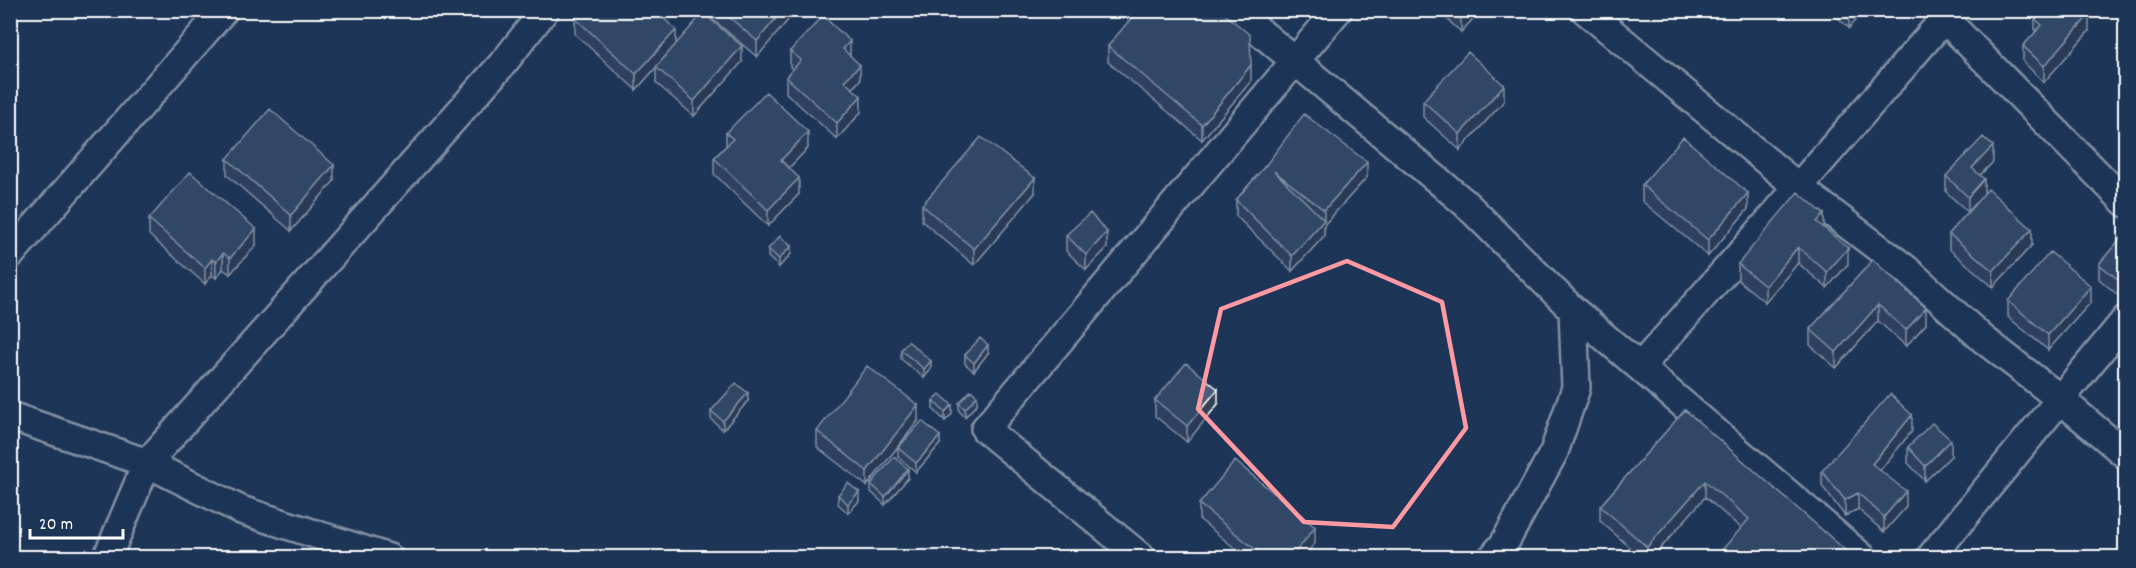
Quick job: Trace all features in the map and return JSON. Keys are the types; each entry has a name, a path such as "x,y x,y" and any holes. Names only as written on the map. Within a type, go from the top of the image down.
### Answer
{"street":[{"path":"10,255 224,10"},
{"path":"107,558 147,464 506,61 545,10"},
{"path":"1234,10 1465,203 1574,310 1863,558"},
{"path":"1142,558 985,429 1338,10"},
{"path":"1585,10 1798,187 1906,269 1983,339 2059,398 2126,455"},
{"path":"1640,367 1798,187 1941,14 2126,203"},
{"path":"1492,558 1504,544 1554,452 1576,388 1574,310"},
{"path":"1930,558 2126,319"},
{"path":"10,416 147,464 241,510 389,558"}],"highlighted area":[{"path":"1347,261 1442,302 1466,428 1393,527 1304,522 1198,409 1221,309"}],"building":[{"path":"582,10 655,10 676,30 636,74 575,18"},
{"path":"721,10 783,10 757,41"},
{"path":"1138,10 1220,10 1250,35 1251,65 1202,125 1108,46"},
{"path":"1455,10 1467,10 1461,16"},
{"path":"2043,10 2084,10 2089,15 2044,66 2023,46 2042,25 2035,19"},
{"path":"703,13 742,46 694,101 656,67"},
{"path":"823,16 850,41 843,49 860,65 844,81 861,96 837,123 786,77 801,60 790,51"},
{"path":"1468,52 1504,85 1460,134 1423,101"},
{"path":"766,92 808,132 781,160 799,178 768,210 714,158 733,139 726,133"},
{"path":"270,109 334,165 291,215 227,159"},
{"path":"1304,114 1367,162 1324,210 1274,171 1324,220 1292,256 1236,200 1266,165"},
{"path":"981,137 1035,178 974,249 922,205"},
{"path":"1683,137 1748,193 1708,240 1642,185"},
{"path":"1983,137 1993,146 1972,168 1984,179 1968,197 1946,176"},
{"path":"190,172 256,229 230,258 223,253 216,262 212,259 205,268 149,219"},
{"path":"1988,189 2032,229 1993,271 1949,234"},
{"path":"1798,192 1824,214 1817,222 1848,248 1827,272 1798,247 1765,286 1738,264"},
{"path":"1090,213 1107,232 1086,255 1066,235"},
{"path":"2126,232 2126,286 2099,264"},
{"path":"780,236 791,246 779,259 768,249"},
{"path":"2050,252 2091,286 2048,335 2008,301"},
{"path":"1873,260 1926,308 1906,330 1878,305 1836,352 1810,329"},
{"path":"980,338 988,345 974,363 965,355"},
{"path":"908,341 931,361 924,369 901,350"},
{"path":"1186,363 1218,389 1187,426 1155,400"},
{"path":"867,366 918,405 867,471 817,431"},
{"path":"736,383 748,393 723,421 711,411"},
{"path":"971,390 977,396 965,409 959,403"},
{"path":"940,394 952,405 945,412 933,401"},
{"path":"1890,394 1912,415 1872,464 1906,491 1884,517 1858,493 1845,500 1822,471"},
{"path":"1685,410 1852,556 1851,558 1715,558 1749,519 1705,481 1647,547 1600,506"},
{"path":"922,421 940,436 916,463 898,448"},
{"path":"1932,423 1951,440 1925,466 1908,447"},
{"path":"894,457 908,469 885,497 871,484"},
{"path":"1235,461 1315,527 1291,558 1266,558 1199,504"},
{"path":"848,483 859,492 848,504 838,495"}]}
